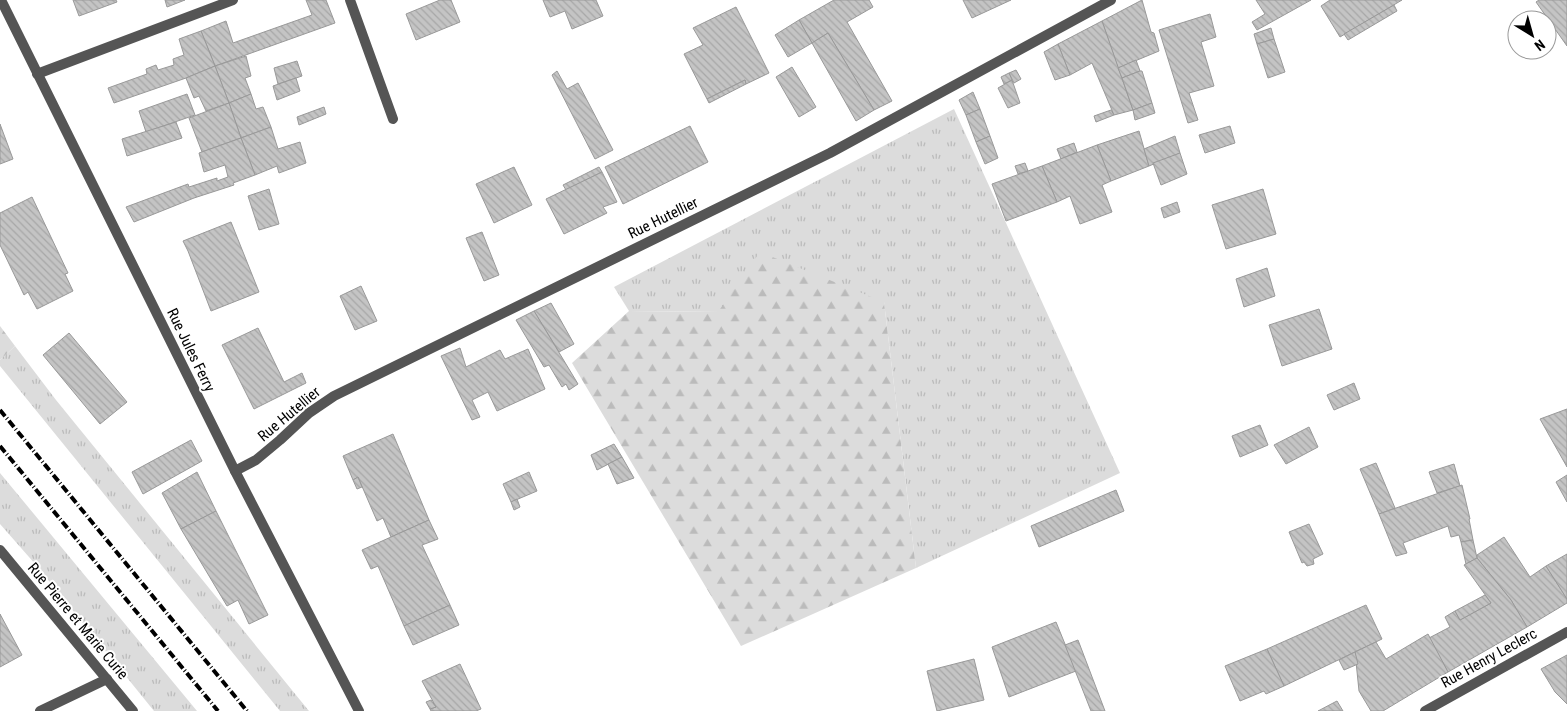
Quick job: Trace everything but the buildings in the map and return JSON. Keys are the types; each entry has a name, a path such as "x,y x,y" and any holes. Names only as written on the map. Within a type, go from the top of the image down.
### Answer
{"street":[{"name":"Rue Jules Ferry","path":"2,0 235,471 359,711"},
{"path":"37,74 233,0"},
{"path":"350,0 394,119"},
{"name":"Rue Hutellier","path":"235,471 261,456 308,413 334,396 830,153 1111,0"},
{"name":"Rue Pierre et Marie Curie","path":"0,550 133,711"},
{"name":"Rue Henry Leclerc","path":"1425,711 1567,632"},
{"path":"40,711 107,679"}],"green space":[{"path":"954,109 1120,473 916,568 884,302 718,312 629,311 614,287"},
{"path":"760,252 884,302 916,568 741,646 572,363 629,311 718,312"},
{"path":"0,326 15,346 0,360"},
{"path":"15,346 56,400 309,711 280,711 0,366 0,360"},
{"path":"0,473 197,711 154,711 36,565 0,524"}],"railway":[{"path":"0,410 247,711"},
{"path":"0,446 218,711"}]}
